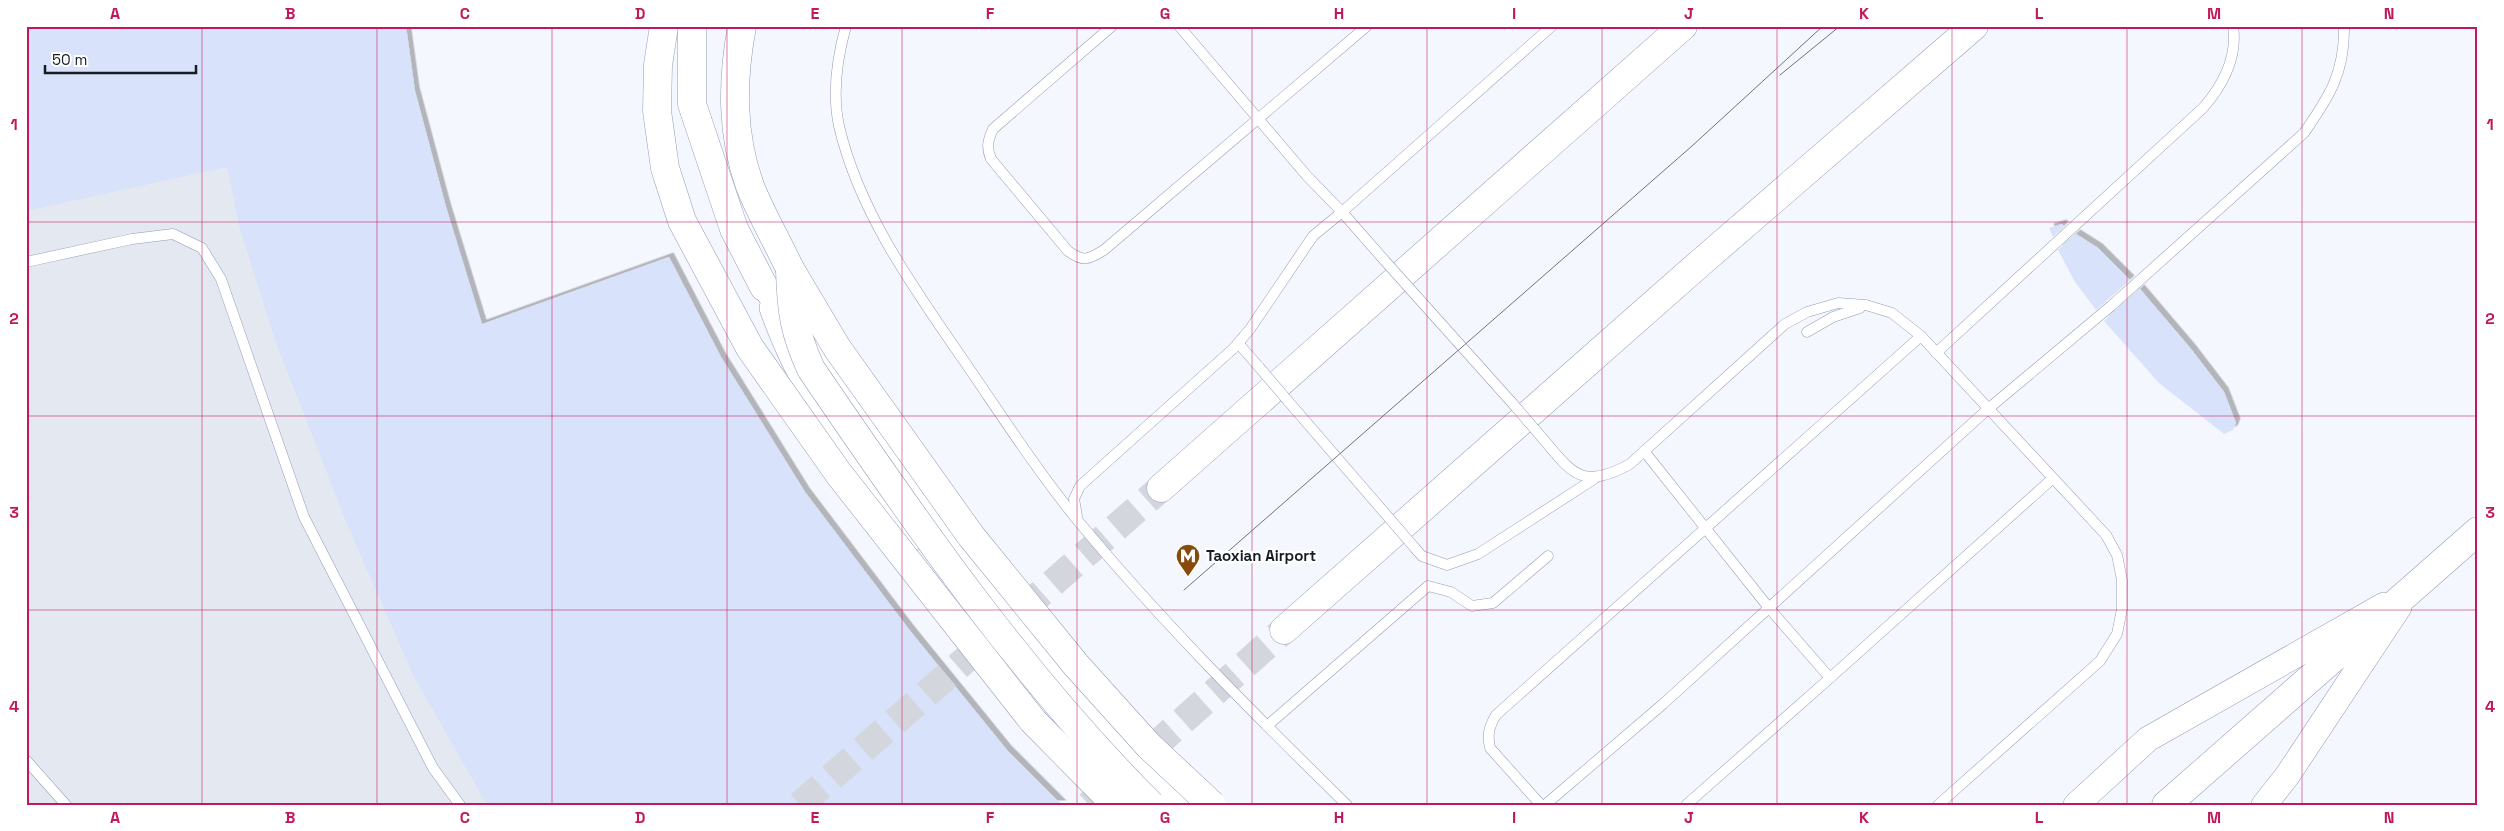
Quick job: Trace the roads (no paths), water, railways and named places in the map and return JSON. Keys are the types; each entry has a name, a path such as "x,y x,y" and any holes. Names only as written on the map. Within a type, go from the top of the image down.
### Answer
{"highway":[{"path":"664,26 658,65 657,111 665,168 682,222 750,348 839,474 1033,721 1116,805"},
{"path":"692,26 692,104 704,134 712,167 732,222 764,287"},
{"path":"704,134 702,68 706,26"},
{"path":"742,26 734,85 739,151 750,187 790,269 837,348 971,536 1083,673 1150,746 1212,805"},
{"path":"1160,488 1683,26"},
{"path":"1284,630 1698,264 1974,26"},
{"path":"790,269 791,310 801,347 812,369 955,575 1011,648 1072,722 1151,805"},
{"path":"2166,805 2478,531"}],"street":[{"path":"764,287 786,347 820,411 927,573 1067,764 1108,805"},
{"path":"764,287 1095,718 1184,805"},
{"path":"2076,805 2148,739 2410,590"},
{"path":"2264,805 2287,776 2410,590"}],"lane":[{"path":"846,26 838,65 836,108 839,125 860,190 894,254 920,296 1036,464 1079,521 1185,640 1346,805"},
{"path":"1112,26 993,129 988,140 987,149 990,159 1068,251 1078,258 1092,258 1104,250 1367,26"},
{"path":"1179,26 1258,119 1538,433 1575,473 1594,479"},
{"path":"1079,521 1074,499 1080,486 1238,343 1313,236 1552,26"},
{"path":"1936,353 2203,108 2224,81 2234,43 2233,26"},
{"path":"1545,805 1663,704 1988,409 2111,306 2304,133 2326,102 2340,69 2344,26"},
{"path":"26,262 132,239 172,234 202,248 221,279 304,517 433,768 456,802"},
{"path":"1238,343 1422,556 1447,565 1478,554 1594,479 1612,474 1630,464 1785,324 1807,312 1838,304 1866,306 1892,313 1920,336 2106,535 2117,555 2122,580 2122,609 2117,634 2100,661 1938,805"},
{"path":"1807,332 1833,316 1866,306"},
{"path":"1541,805 1490,748 1489,727 1496,715 1706,530 1920,336"},
{"path":"1644,451 1706,530 1737,565 1769,608 1830,678"},
{"path":"1686,805 2052,479"},
{"path":"1267,726 1428,586 1451,592 1472,606 1493,603 1548,556"},
{"path":"26,760 66,805"}],"tunnel":[{"path":"800,805 1161,488"},
{"path":"1089,805 1284,630"}],"tram line":[{"path":"1184,590 1692,146 1823,26"},
{"path":"1780,75 1840,26"}],"place":[{"name":"Taoxian Airport","path":"1188,577"}]}
